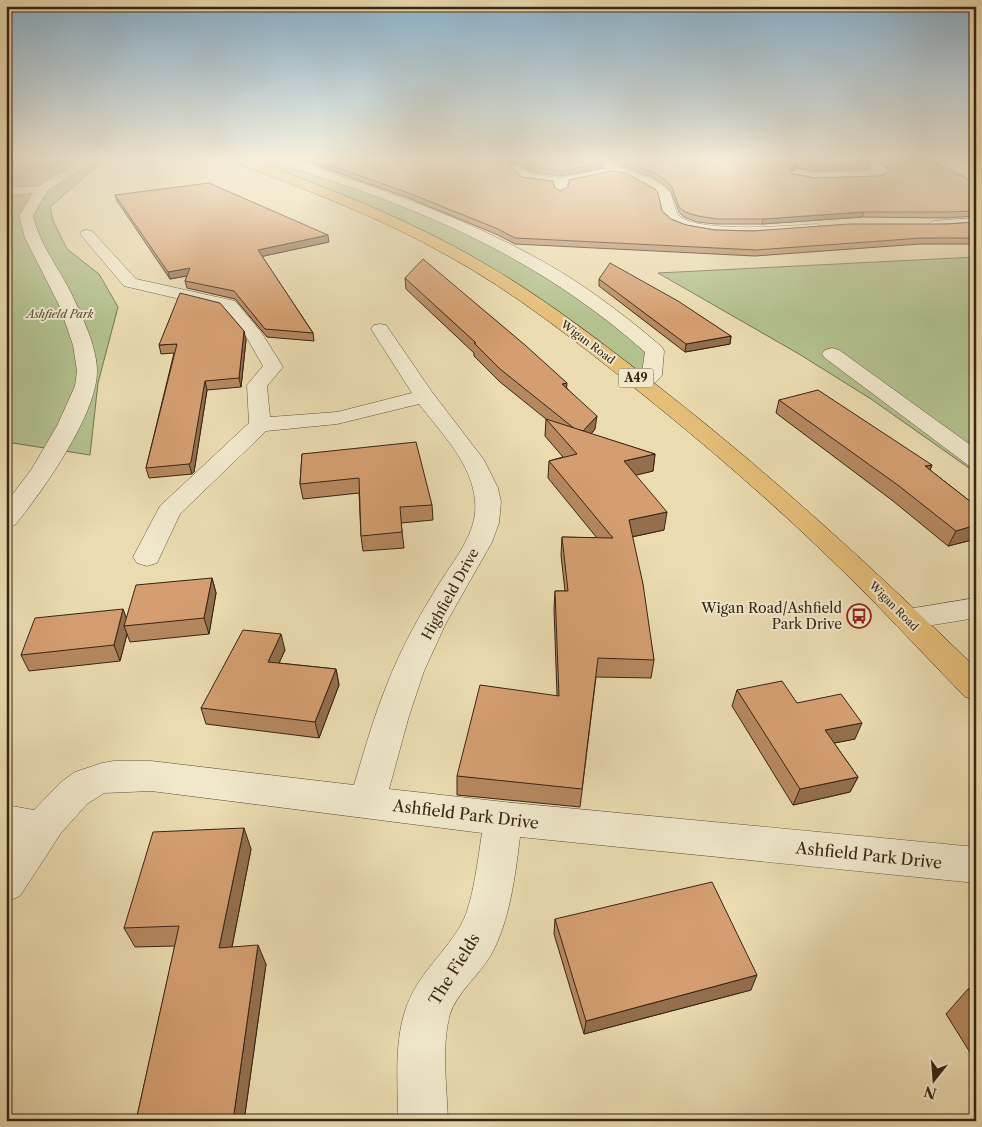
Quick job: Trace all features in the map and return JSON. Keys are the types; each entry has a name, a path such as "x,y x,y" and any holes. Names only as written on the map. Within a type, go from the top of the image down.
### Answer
{"highway":[{"name":"Wigan Road","path":"372,212 407,227 511,286 641,382 771,490 838,551 976,688"}],"street":[{"path":"6,520 16,509 62,438 85,388 88,370 76,326 65,296 36,247 28,227 26,216 29,212"},
{"path":"425,212 500,244 554,275 635,332 655,351 652,375 641,382"},
{"path":"669,212 678,222 722,231 830,226"},
{"path":"922,226 974,217"},
{"path":"87,234 130,283 229,305 255,336 274,368 257,385 260,424"},
{"name":"Highfield Drive","path":"367,802 396,703 430,627 480,539 487,512 486,492 482,477 424,396 380,329"},
{"path":"868,361 838,358 976,460"},
{"path":"147,557 169,512 260,424 337,418 424,396"},
{"path":"908,619 976,608"},
{"name":"Ashfield Park Drive","path":"6,883 43,829 70,796 84,785 101,778 123,776 152,776 504,819 976,865"},
{"name":"The Fields","path":"423,1121 425,1035 428,1011 434,996 477,937 487,907 504,819"},
{"path":"6,822 43,829"}],"green space":[{"name":"Ashfield Park","path":"6,212 51,212 53,221 67,249 99,274 118,307 98,383 90,455 6,442"},
{"path":"363,212 418,212 500,244 655,351 641,382 457,254"},
{"path":"976,257 976,473 871,399 799,354 658,273"}],"building":[{"path":"126,212 274,212 328,235 258,250 313,333 265,329 234,291 185,281 190,268 168,272"},
{"path":"455,212 663,212 671,219 686,225 715,230 753,231 849,224 946,224 976,222 976,238 922,238 756,250 515,238"},
{"path":"685,212 958,212 864,212 763,219 717,219"},
{"path":"423,259 567,383 562,384 597,416 583,431 575,429 500,369 474,343 476,343 405,278"},
{"path":"610,263 678,301 731,336 686,344 599,279"},
{"path":"180,293 220,303 244,331 239,378 205,381 191,462 189,464 146,468 177,344 159,345"},
{"path":"818,390 932,465 925,466 976,506 976,525 956,531 899,486 779,400"},
{"path":"546,419 655,454 624,461 667,512 629,520 643,584 654,660 598,658 582,789 457,776 480,685 559,696 555,591 568,591 562,537 613,538 549,461 577,454"},
{"path":"416,442 432,505 400,507 402,532 361,536 359,478 300,484 302,454"},
{"path":"212,578 204,618 124,626 136,585"},
{"path":"123,609 114,645 21,655 35,618"},
{"path":"243,630 281,634 268,662 336,669 315,722 201,708"},
{"path":"782,681 797,703 841,694 862,723 825,730 858,777 800,789 737,690"},
{"path":"244,828 219,948 258,945 233,1121 136,1121 179,926 124,928 153,832"},
{"path":"712,882 757,975 586,1021 555,919"},
{"path":"976,987 976,1001 968,989"}],"place":[{"name":"Wigan Road/Ashfield Park Drive","path":"859,616"}]}
